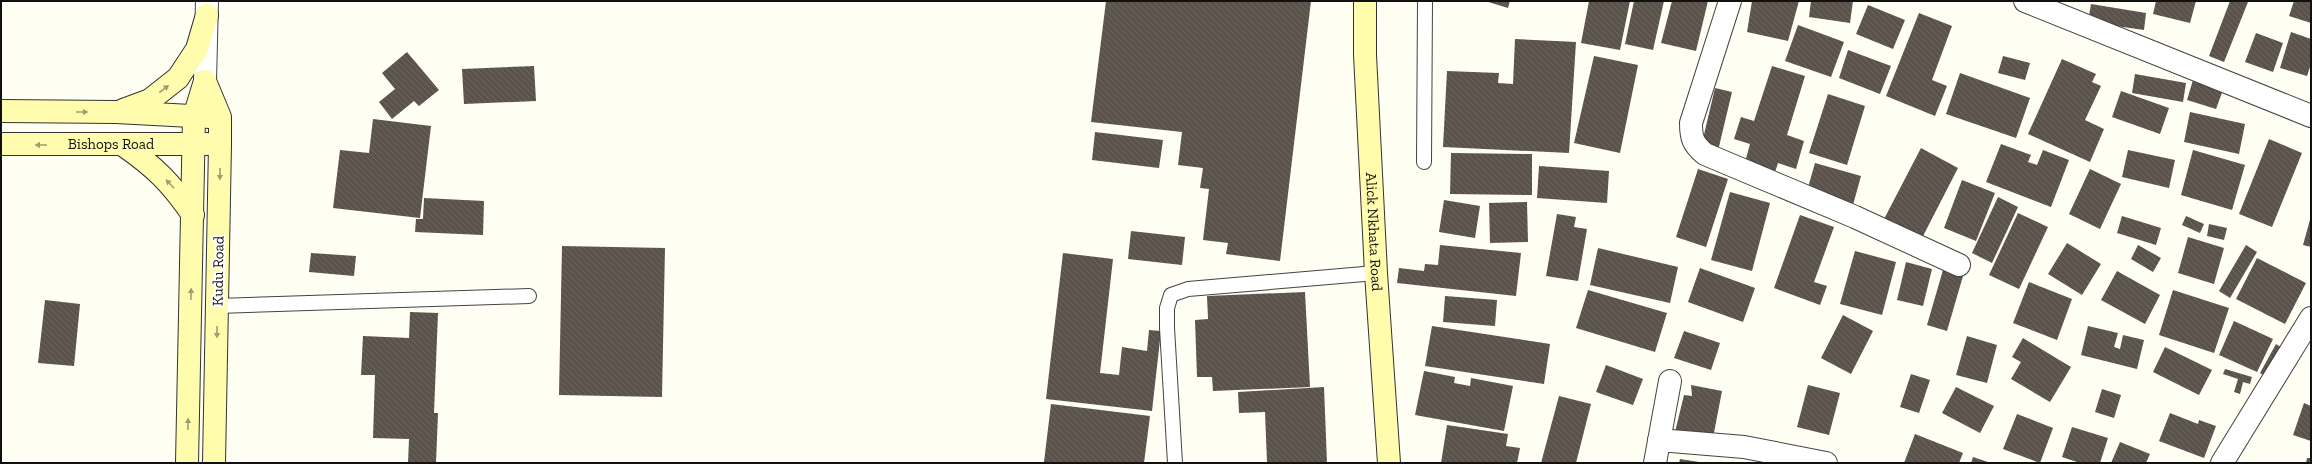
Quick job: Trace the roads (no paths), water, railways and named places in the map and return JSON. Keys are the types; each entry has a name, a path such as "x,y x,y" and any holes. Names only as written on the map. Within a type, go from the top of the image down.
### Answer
{"main road":[{"name":"Alick Nkhata Road","path":"1365,1 1365,55 1376,273 1389,463"},
{"path":"116,112 150,100 178,78 197,49 207,8"},
{"name":"Kudu Road","path":"206,81 220,117 214,463"},
{"name":"Kudu Road","path":"187,463 194,117 206,81"},
{"name":"Bishops Road","path":"1,112 116,112 194,117 220,117"},
{"name":"Bishops Road","path":"1,144 220,144"},
{"path":"123,145 151,164 175,188 192,216"}],"street":[{"path":"1730,1 1692,123 1691,136 1695,146 1705,154 1855,217 1959,265"},
{"path":"2025,1 2311,116"},
{"name":"Kudu Road","path":"206,81 207,8"},
{"path":"2222,463 2311,318"},
{"path":"1655,463 1670,381"},
{"path":"1659,440 1744,448 1826,463"}],"lane":[{"path":"1424,162 1425,1"},
{"path":"1176,463 1167,328 1167,308 1171,295 1188,289 1376,273"},
{"path":"217,306 529,296"}]}
